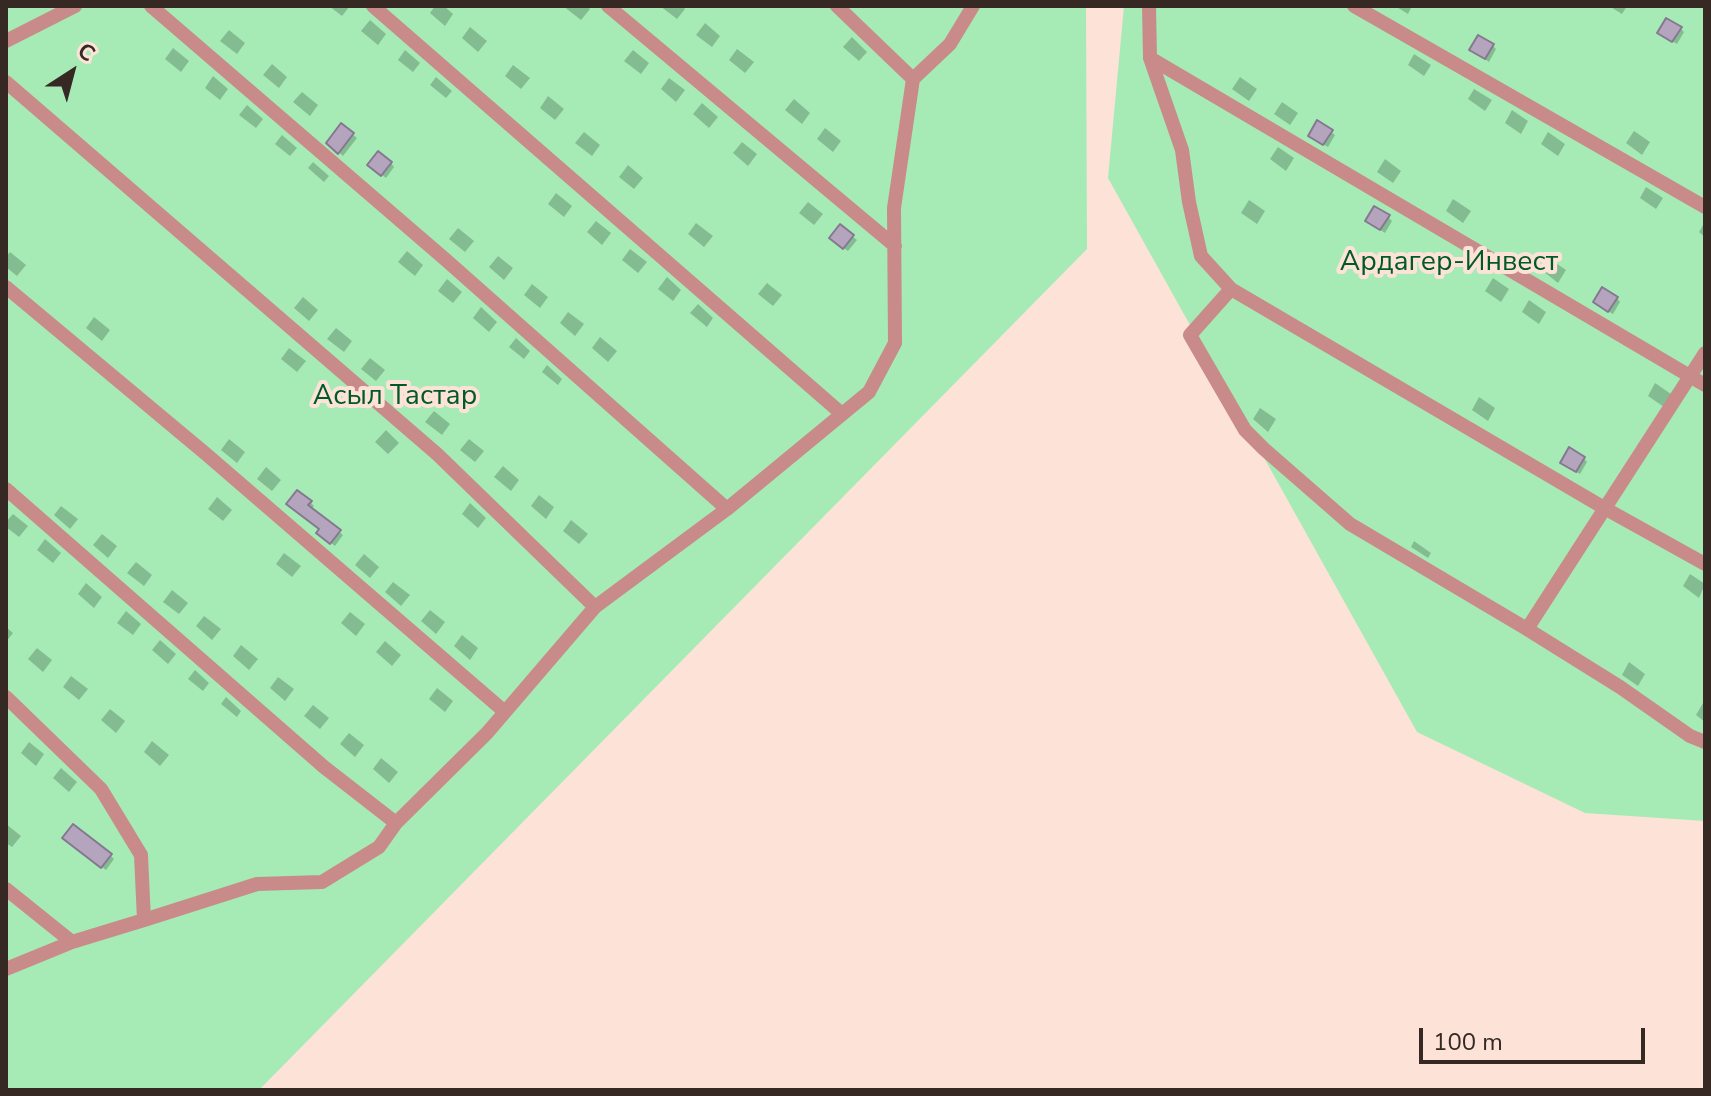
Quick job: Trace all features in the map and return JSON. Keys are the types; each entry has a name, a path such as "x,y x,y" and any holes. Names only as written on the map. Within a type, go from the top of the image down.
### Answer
{"street":[{"path":"6,41 75,6"},
{"path":"151,6 446,260 727,509"},
{"path":"373,6 842,414"},
{"path":"608,6 895,246"},
{"path":"837,6 913,79"},
{"path":"6,969 72,942 257,884 322,882 379,847 396,823 487,733 595,607 727,509 869,392 895,343 894,208 913,79 950,44 973,6"},
{"path":"1149,6 1150,58 1182,150 1201,256 1231,289 1705,564"},
{"path":"1354,6 1705,207"},
{"path":"1150,58 1705,385"},
{"path":"6,82 437,454 595,607"},
{"path":"6,287 206,454 505,712"},
{"path":"1231,289 1190,335 1245,430 1264,449 1350,524 1527,629 1620,687 1690,736 1705,742"},
{"path":"1527,629 1705,353"},
{"path":"6,489 324,767 396,823"},
{"path":"6,697 101,789 141,855 144,920"},
{"path":"6,889 72,942"}],"green space":[{"name":"Асыл Тастар","path":"6,6 1086,6 1087,249 259,1090 6,1090"},
{"name":"Ардагер-Инвест","path":"1124,6 1705,6 1705,821 1585,813 1417,732 1108,178"}],"building":[{"path":"1666,18 1682,27 1672,42 1657,33"},
{"path":"1478,35 1494,44 1485,59 1469,50"},
{"path":"1317,120 1333,130 1323,145 1308,136"},
{"path":"341,123 354,133 338,154 326,143"},
{"path":"378,151 392,162 381,176 367,165"},
{"path":"1374,206 1390,215 1380,230 1365,221"},
{"path":"840,224 854,235 843,249 829,238"},
{"path":"1602,287 1618,297 1608,312 1593,302"},
{"path":"1569,447 1585,457 1576,472 1560,463"},
{"path":"297,490 312,501 308,505 341,530 330,544 316,533 319,529 286,504"},
{"path":"73,824 112,854 101,868 62,838"}]}
